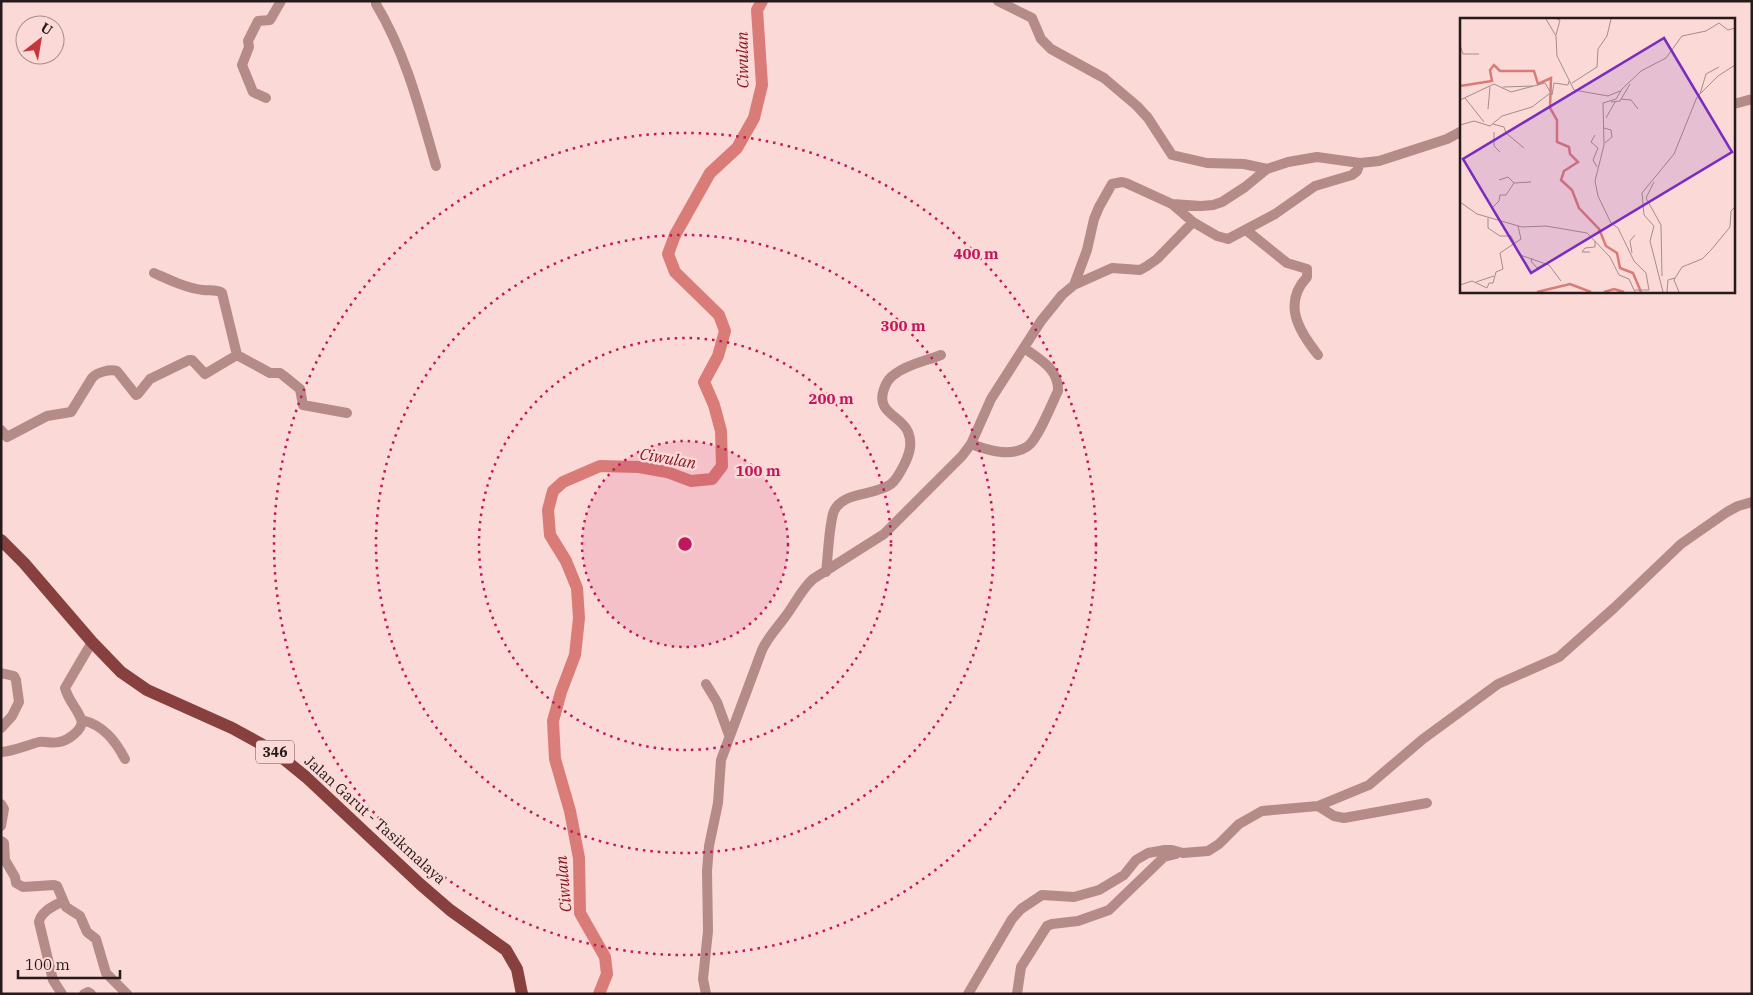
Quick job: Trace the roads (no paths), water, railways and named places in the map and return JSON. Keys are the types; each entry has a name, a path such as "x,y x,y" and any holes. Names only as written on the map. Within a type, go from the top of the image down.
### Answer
{"main road":[{"name":"Jalan Garut - Tasikmalaya","path":"1,540 24,563 114,665 138,684 242,733 288,762 420,884 466,923 506,950 517,969 522,994"}],"street":[{"path":"266,98 253,92 242,65 249,46 248,41 258,21 270,21 281,1"},
{"path":"376,1 404,60 436,166"},
{"path":"998,1 1032,18 1041,38 1051,49 1104,78 1125,96 1148,118 1170,153 1175,157 1207,163 1244,164 1267,169"},
{"path":"1736,103 1752,99"},
{"path":"1172,204 1201,206 1222,202 1245,187 1267,169 1288,162 1310,157 1360,163 1389,159 1447,139 1460,132"},
{"path":"1074,285 1088,250 1096,213 1112,184 1126,183 1172,204 1193,222 1223,238 1232,238 1275,214 1315,186 1352,175 1357,171 1360,163"},
{"path":"706,994 703,979 708,931 708,855 718,803 721,760 729,735 768,638 786,616 806,585 884,534 962,456 971,444 991,399 1056,301 1074,285 1112,268 1140,270 1147,266 1157,259 1193,222"},
{"path":"1246,230 1287,262 1307,269 1307,277 1298,287 1296,293 1297,323 1301,332 1318,355"},
{"path":"154,273 203,290 219,290 222,293 237,355"},
{"path":"971,444 999,451 1013,452 1027,447 1038,433 1058,391 1058,384 1053,371 1024,348"},
{"path":"826,572 831,524 835,508 846,500 880,490 892,484 910,452 908,432 887,411 884,405 882,398 885,387 896,373 941,354"},
{"path":"237,355 270,373 280,373 284,376 300,389 303,405 347,413"},
{"path":"1,430 7,437 47,416 71,412 96,374 112,370 117,371 136,395 150,379 189,360 192,360 205,374 237,355"},
{"path":"1017,994 1022,967 1047,926 1087,918 1109,910 1164,857 1208,851 1219,844 1239,824 1262,811 1318,806 1373,782 1423,738 1498,684 1559,657 1681,544 1727,512 1752,502"},
{"path":"1,752 42,742 59,742 65,740 78,730 82,720 65,688 92,642"},
{"path":"1,673 14,676 19,702 12,716 1,728"},
{"path":"706,684 717,702 729,735"},
{"path":"82,720 92,722 106,732 113,739 125,759"},
{"path":"1318,806 1334,816 1344,818 1427,803"},
{"path":"1,804 4,809 1,826"},
{"path":"1,841 4,843 5,860 15,877 16,883 23,887 56,886 67,908 80,916 87,932 96,938 106,973 125,993"},
{"path":"968,994 1012,919 1021,909 1045,895 1074,896 1093,893 1124,875 1136,860 1148,853 1172,850 1183,853"},
{"path":"62,901 39,918 41,934 46,944 54,980 62,994"},
{"path":"84,994 88,992 91,994"}],"waterway":[{"name":"Ciwulan","path":"599,994 607,974 605,957 580,913 579,858 570,811 555,759 553,721 561,692 575,655 579,618 577,588 566,561 550,535 548,510 553,491 563,482 600,466 639,467 667,472 691,481 712,479 722,466 721,431 714,405 704,382 718,356 725,331 719,315 675,272 668,254 675,235 710,173 737,148 754,118 762,85 757,10 762,1"}]}
